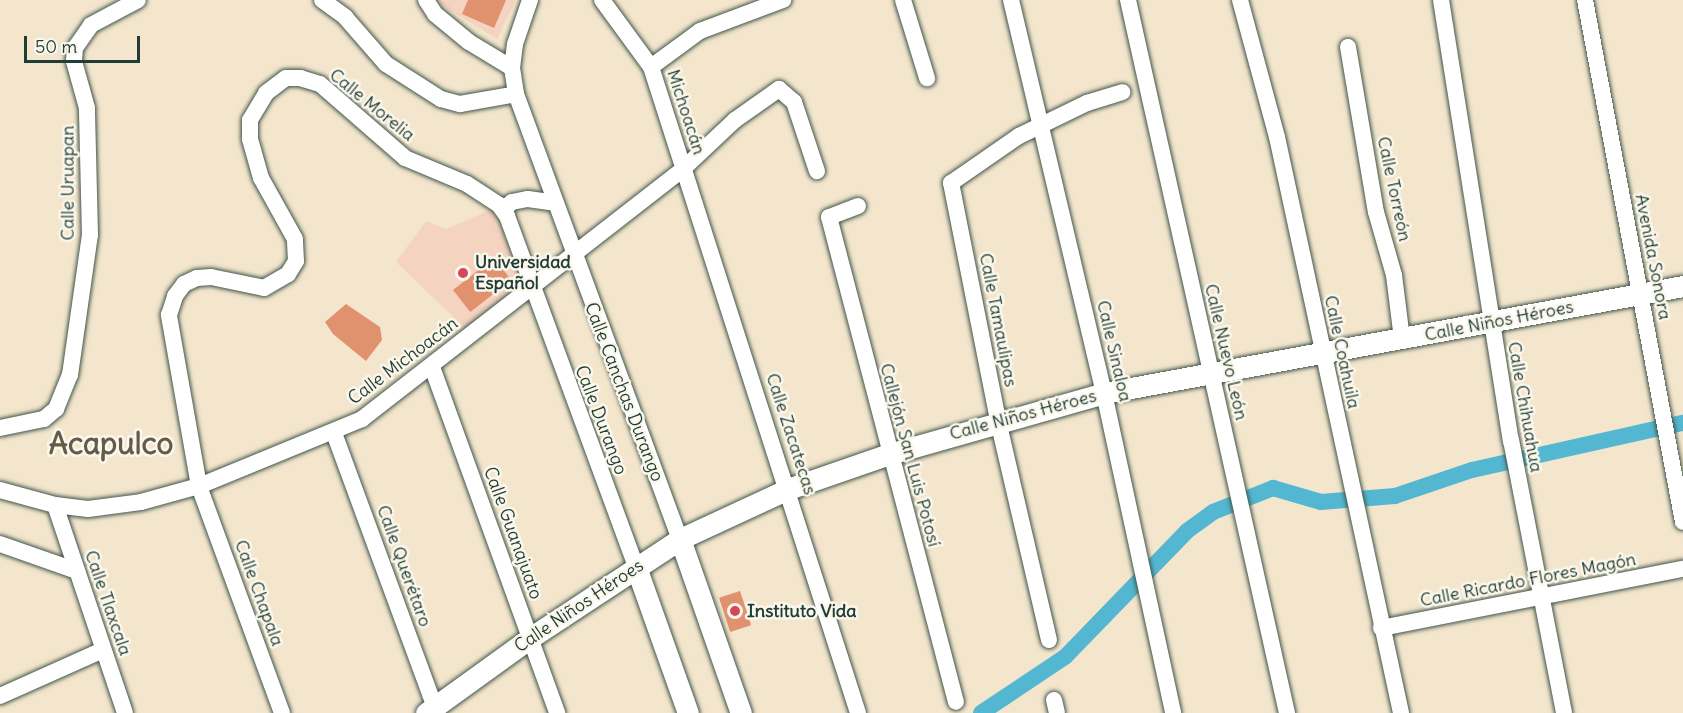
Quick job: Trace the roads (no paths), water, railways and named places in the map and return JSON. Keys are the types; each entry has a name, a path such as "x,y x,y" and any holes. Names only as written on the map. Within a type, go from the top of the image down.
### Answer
{"main road":[{"name":"Calle Niños Héroes","path":"432,711 530,638 680,539 788,489 889,454 998,420 1104,393 1683,286"},
{"name":"Calle Canchas Durango","path":"680,539 741,713"},
{"path":"636,567 688,713"}],"street":[{"name":"Calle Uruapan","path":"0,428 44,419 56,409 70,375 90,235 87,108 75,48 91,25 138,0"},
{"path":"322,0 345,17 386,64 441,99 460,104 516,94"},
{"path":"426,0 435,14 469,42 512,68"},
{"name":"Calle Canchas Durango","path":"530,0 512,68 516,94 571,252 680,539"},
{"path":"602,0 651,67 700,31 783,0"},
{"path":"903,0 927,78"},
{"name":"Calle Sinaloa","path":"1011,0 1104,393 1173,713"},
{"name":"Calle Nuevo León","path":"1128,0 1209,374 1234,469 1287,713"},
{"name":"Calle Coahuila","path":"1240,0 1277,137 1349,484 1401,713"},
{"name":"Calle Chihuahua","path":"1441,0 1511,440 1564,713"},
{"name":"Avenida Sonora","path":"1585,0 1683,522"},
{"name":"Calle Torreón","path":"1348,47 1376,212 1394,275 1402,339"},
{"name":"Michoacán","path":"651,67 684,168"},
{"name":"Calle Morelia","path":"199,486 169,315 175,296 184,284 197,278 211,277 264,288 288,274 296,261 295,239 261,178 250,139 250,120 266,93 286,78 300,78 320,84 405,158 467,184 501,207"},
{"name":"Calle Michoacán","path":"0,490 55,505 114,507 199,486 334,433 362,419 432,367 571,252 684,168 735,120 779,89 794,102 817,171"},
{"path":"1039,126 1087,103 1122,92"},
{"name":"Calle Tamaulipas","path":"1039,126 1019,136 951,183 998,420 1049,640"},
{"name":"Calle Zacatecas","path":"684,168 858,713"},
{"path":"501,207 528,199 555,203"},
{"name":"Calle Durango","path":"501,207 636,567"},
{"name":"Callejón San Luis Potosí","path":"858,207 829,217 889,454 956,702"},
{"name":"Calle Guanajuato","path":"432,367 557,713"},
{"name":"Calle Querétaro","path":"334,433 432,711"},
{"name":"Calle Chapala","path":"199,486 282,713"},
{"name":"Calle Tlaxcala","path":"55,505 125,713"},
{"path":"0,544 77,571"},
{"name":"Calle Ricardo Flores Magón","path":"1381,628 1683,569"},
{"path":"0,696 103,650"}],"waterway":[{"path":"981,713 1065,657 1187,531 1213,512 1273,488 1321,502 1395,496 1472,470 1683,423"}],"place":[{"name":"Universidad Español","path":"463,273"},
{"name":"Instituto Vida","path":"735,611"}],"district":[{"name":"Acapulco","path":"111,443"}]}
